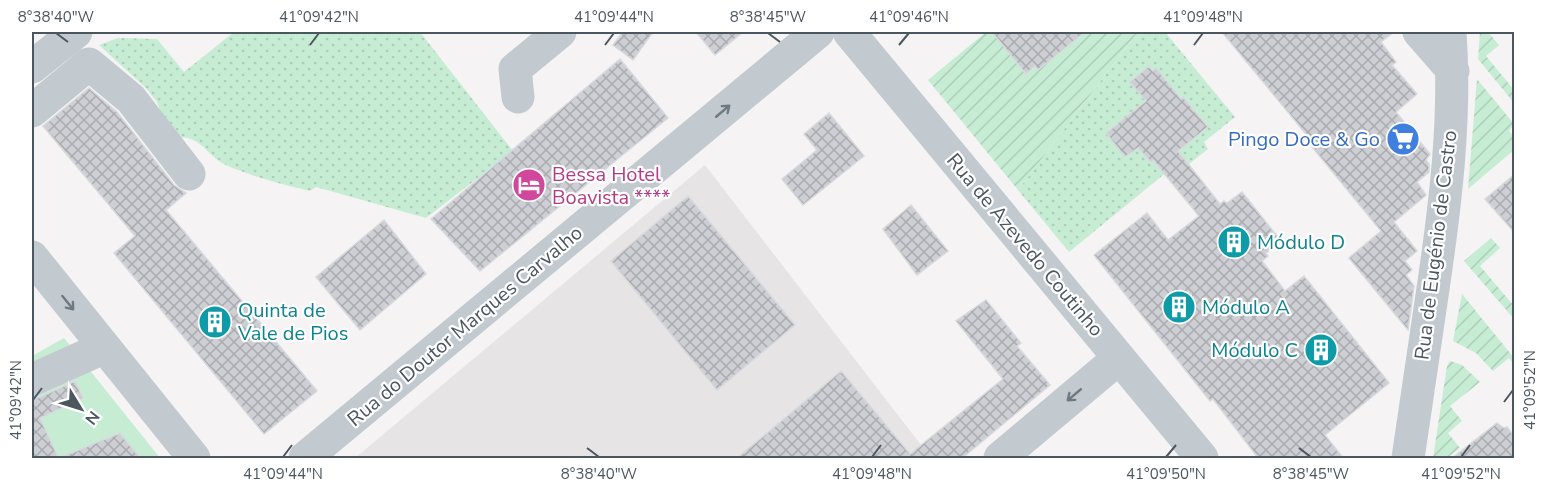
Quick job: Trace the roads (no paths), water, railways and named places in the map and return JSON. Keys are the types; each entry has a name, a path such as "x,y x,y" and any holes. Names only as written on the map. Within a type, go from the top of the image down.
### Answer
{"street":[{"path":"32,67 76,32"},
{"path":"518,97 515,69 560,32"},
{"name":"Rua do Doutor Marques Carvalho","path":"305,459 818,32"},
{"name":"Rua de Azevedo Coutinho","path":"849,32 1202,459"},
{"path":"1419,32 1453,71"},
{"name":"Rua de Eugénio de Castro","path":"1408,459 1443,219 1450,145 1453,71 1450,32"},
{"path":"32,111 89,64 130,99 189,174"},
{"path":"32,257 194,459"},
{"path":"32,380 92,353 103,345"},
{"path":"1000,459 1119,358"}],"place":[{"name":"Pingo Doce & Go","path":"1403,139"},
{"name":"Bessa Hotel Boavista ****","path":"529,185"},
{"name":"Módulo D","path":"1234,242"},
{"name":"Módulo A","path":"1179,307"},
{"name":"Quinta de Vale de Pios","path":"215,322"},
{"name":"Módulo C","path":"1321,350"}]}
